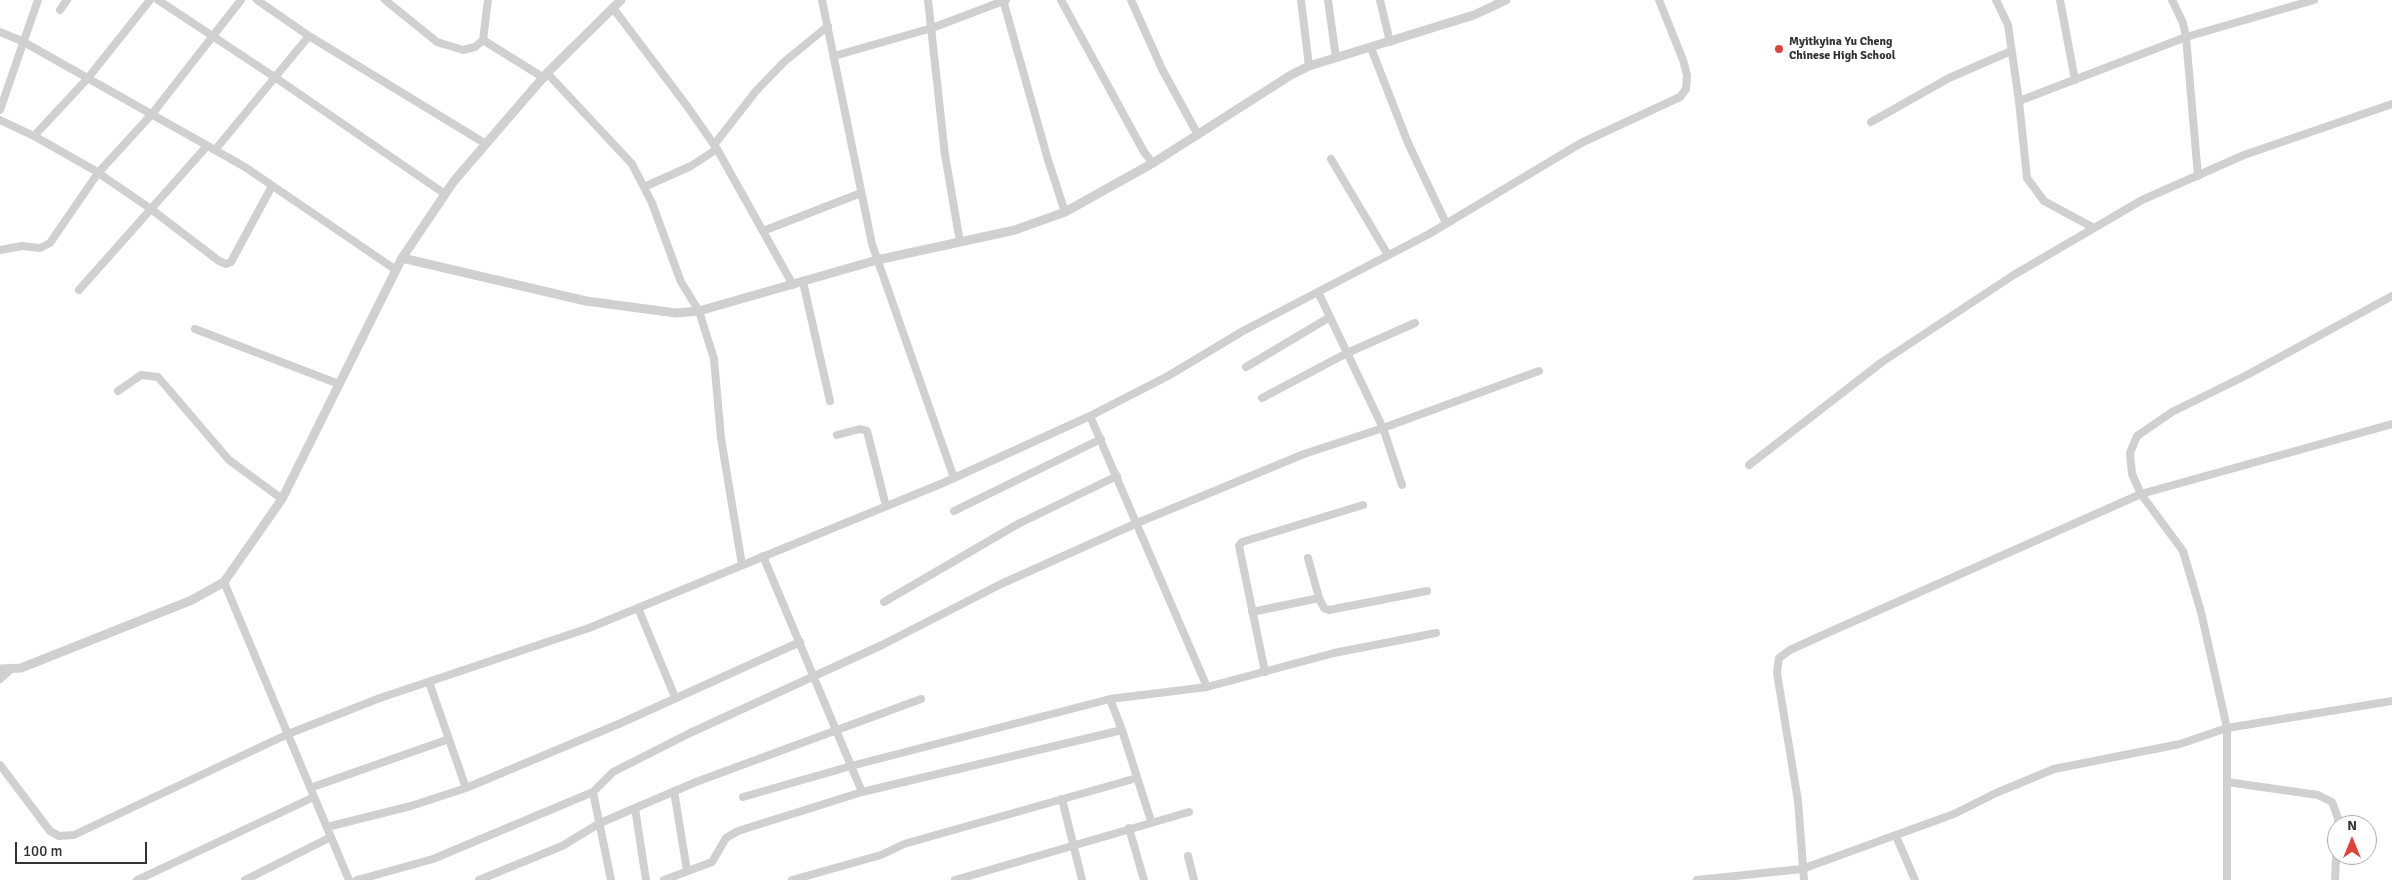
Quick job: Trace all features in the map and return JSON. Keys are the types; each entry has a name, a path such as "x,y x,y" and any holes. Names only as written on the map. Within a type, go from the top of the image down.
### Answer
{"street":[{"path":"0,110 22,40 38,0"},
{"path":"60,10 67,0"},
{"path":"34,136 88,78 150,0"},
{"path":"158,0 445,194"},
{"path":"0,250 22,246 40,248 50,242 98,173 152,114 242,0"},
{"path":"257,0 309,36 486,144"},
{"path":"385,0 437,42 463,50 475,46 482,40 488,0"},
{"path":"0,669 21,668 192,600 224,582 282,499 402,258 445,194 546,76 621,0"},
{"path":"822,0 877,260 954,478"},
{"path":"928,0 945,156 960,242"},
{"path":"834,56 932,28 1005,0 1048,160 1065,212"},
{"path":"1060,0 1144,152 1153,163"},
{"path":"1131,0 1162,69 1198,135"},
{"path":"1301,0 1309,66"},
{"path":"1328,0 1336,58"},
{"path":"1380,0 1390,42"},
{"path":"402,258 586,301 676,313 699,311 877,260 1015,230 1065,212 1153,163 1291,75 1309,66 1474,15 1495,3 1506,0"},
{"path":"0,765 3,775 50,831 59,836 74,835 288,734 380,698 589,628 954,478 1090,416 1168,376 1243,331 1446,223 1581,144 1680,97 1686,89 1687,75 1659,0"},
{"path":"1996,0 2008,25 2019,101 2027,178 2044,201 2094,228"},
{"path":"2060,0 2076,80"},
{"path":"2172,0 2183,22 2186,38 2198,176"},
{"path":"2019,101 2186,38 2314,0"},
{"path":"613,8 716,147 793,285"},
{"path":"644,187 678,173 716,147 756,91 784,62 828,26"},
{"path":"0,32 22,40 215,150 396,270"},
{"path":"215,150 309,36"},
{"path":"482,40 546,76 632,164 652,202 681,282 699,311 714,359 721,438 742,565"},
{"path":"1370,48 1408,143 1446,223"},
{"path":"1870,122 1949,78 2011,51"},
{"path":"1749,465 1882,362 2012,276 2142,200 2244,155 2392,104"},
{"path":"0,120 34,136 98,173 151,208 219,261 226,264 231,262 272,186"},
{"path":"79,290 208,146"},
{"path":"1331,159 1388,255"},
{"path":"763,231 862,193"},
{"path":"803,282 830,401"},
{"path":"1318,292 1383,428 1402,485"},
{"path":"2227,880 2227,728 2201,612 2183,551 2142,494 2132,474 2130,453 2138,436 2172,412 2247,375 2392,296"},
{"path":"1246,367 1330,317"},
{"path":"1262,398 1347,353 1415,323"},
{"path":"195,329 339,384"},
{"path":"357,880 433,859 593,792 613,772 690,733 814,676 1002,584 1137,523 1304,454 1383,428 1539,371"},
{"path":"118,391 141,375 158,377 229,460 282,499"},
{"path":"1090,416 1207,687"},
{"path":"1804,880 1798,800 1776,673 1780,658 1799,646 2142,494 2392,424"},
{"path":"836,435 860,429 867,432 886,506"},
{"path":"954,511 1101,439"},
{"path":"884,602 1018,524 1117,476"},
{"path":"1265,672 1239,552 1242,542 1362,505"},
{"path":"763,556 862,792"},
{"path":"1308,558 1319,598 1324,608 1329,610 1426,591"},
{"path":"224,582 349,880"},
{"path":"1252,612 1319,598"},
{"path":"638,608 675,697"},
{"path":"743,797 851,766 1110,699 1207,687 1334,653 1436,633"},
{"path":"327,827 411,806 466,788 621,723 800,642"},
{"path":"0,679 12,668"},
{"path":"429,682 466,788"},
{"path":"479,880 562,846 600,823 674,791 922,699"},
{"path":"1110,699 1151,821"},
{"path":"1697,880 1802,869 1954,814 1996,793 2054,769 2180,744 2227,728 2392,701"},
{"path":"664,880 712,862 726,838 738,831 862,792 1122,730"},
{"path":"310,788 449,739"},
{"path":"792,880 881,855 904,844 1138,778"},
{"path":"2227,782 2318,795 2332,802 2337,815"},
{"path":"674,791 687,871"},
{"path":"593,792 611,880"},
{"path":"137,880 314,797"},
{"path":"1062,799 1072,846 1082,880"},
{"path":"634,808 646,880"},
{"path":"955,880 1151,821 1189,812"},
{"path":"1129,828 1144,880"},
{"path":"1896,836 1915,880"},
{"path":"245,880 331,837"},
{"path":"1188,856 1194,880"},
{"path":"2335,880 2336,865"}],"place":[{"name":"Myitkyina Yu Cheng Chinese High School","path":"1779,49"}]}
